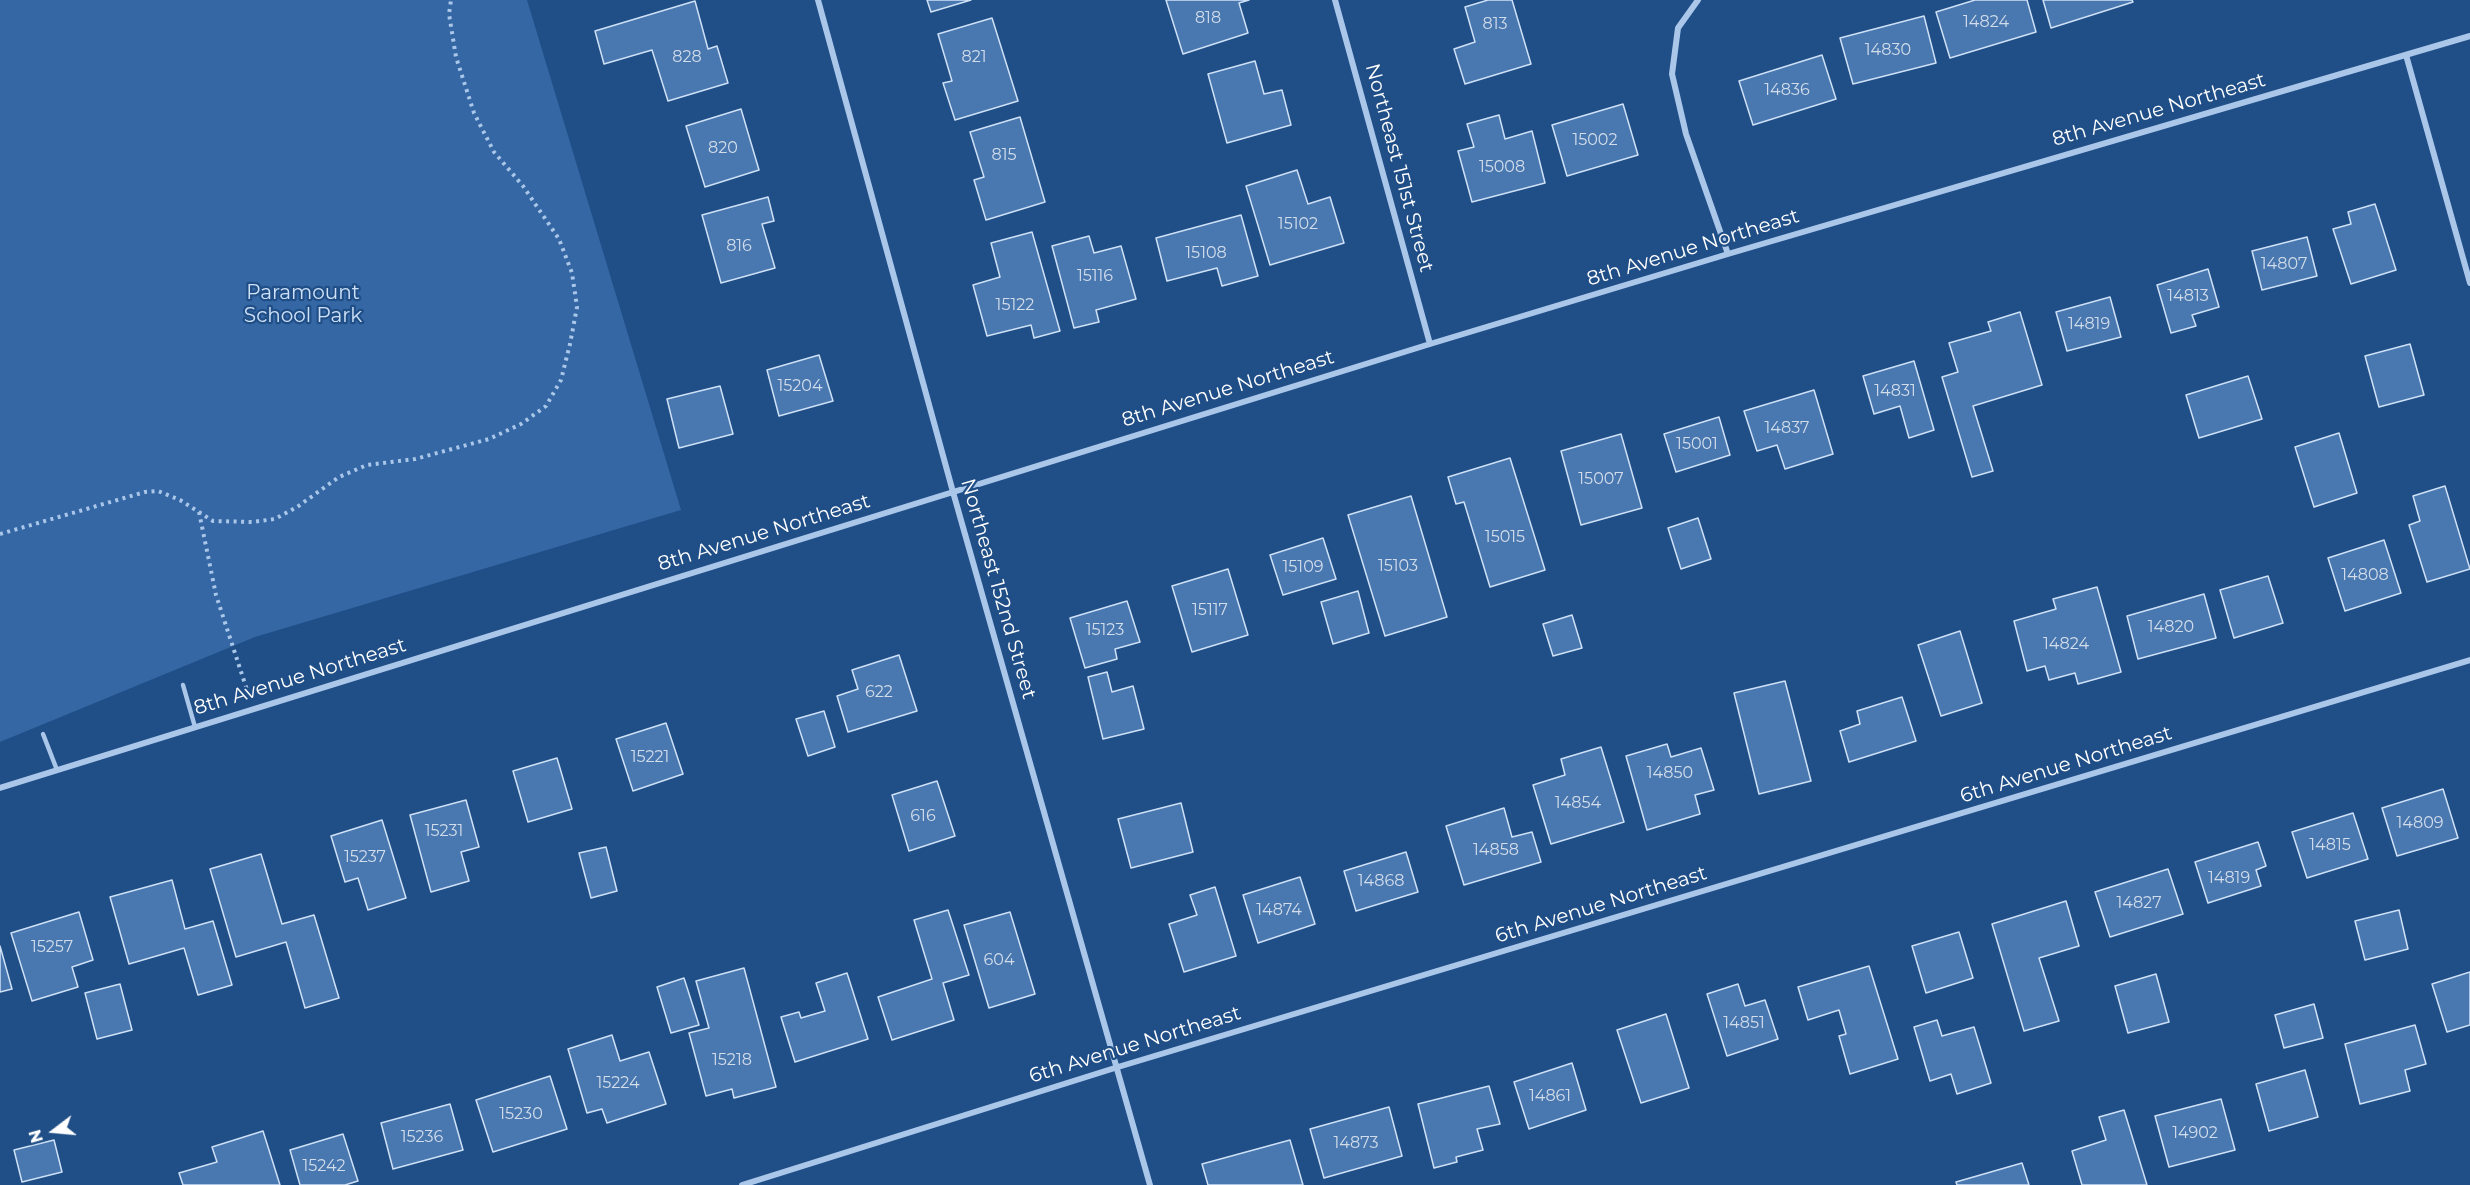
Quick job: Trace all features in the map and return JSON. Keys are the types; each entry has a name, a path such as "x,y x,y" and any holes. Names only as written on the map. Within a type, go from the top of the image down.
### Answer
{"street":[{"name":"Northeast 152nd Street","path":"818,0 953,492 1150,1185"},
{"name":"Northeast 151st Street","path":"1335,0 1430,344"},
{"path":"1698,0 1678,28 1672,74 1686,134 1728,254"},
{"name":"8th Avenue Northeast","path":"0,788 1430,344 2470,36"},
{"path":"2406,55 2470,283"},
{"name":"6th Avenue Northeast","path":"742,1185 1118,1067 2470,660"}],"lane":[{"path":"183,685 195,727"},
{"path":"44,734 57,770"}],"path":[{"path":"0,534 145,492 158,491 180,500 213,521 252,522 275,519 297,507 339,477 367,465 415,459 489,439 521,424 546,406 561,380 578,308 572,273 559,239 523,186 494,152 474,113 456,57 449,14 451,0"},
{"path":"199,512 216,595 252,710"}],"green space":[{"name":"Paramount School Park","path":"0,0 527,0 681,510 255,637 0,742"}],"building":[{"path":"927,0 971,0 931,12"},
{"path":"1166,0 1249,0 1239,3 1248,33 1183,54"},
{"path":"1488,0 1512,0 1531,64 1465,84 1454,49 1475,42 1465,7"},
{"path":"1975,0 2027,0 2036,32 1950,58 1936,12"},
{"path":"2043,0 2132,0 2133,2 2051,28"},
{"path":"695,1 708,49 717,46 728,83 668,101 652,50 604,64 595,31"},
{"path":"1924,16 1936,63 1853,84 1840,38"},
{"path":"992,18 1018,101 955,120 943,83 952,81 938,34"},
{"path":"1822,55 1836,99 1753,125 1739,81"},
{"path":"1255,61 1264,94 1282,90 1291,125 1227,143 1208,74"},
{"path":"1623,104 1638,155 1567,176 1552,125"},
{"path":"741,109 759,170 705,187 686,126"},
{"path":"1499,115 1505,139 1532,131 1545,183 1472,202 1458,151 1474,147 1467,124"},
{"path":"1020,117 1045,202 986,220 974,180 984,177 970,132"},
{"path":"1297,170 1308,204 1330,197 1344,243 1270,265 1246,186"},
{"path":"768,197 774,221 762,224 775,268 721,283 702,215"},
{"path":"2375,204 2396,270 2351,284 2333,229 2351,224 2348,212"},
{"path":"1241,215 1258,276 1222,286 1217,268 1167,281 1156,238"},
{"path":"1032,232 1060,331 1034,338 1031,325 987,336 973,285 1000,277 991,243"},
{"path":"1089,236 1094,253 1121,246 1136,299 1096,310 1099,322 1074,328 1052,246"},
{"path":"2307,237 2317,276 2262,290 2252,251"},
{"path":"2208,269 2219,307 2192,315 2196,326 2171,333 2157,285"},
{"path":"2110,297 2121,337 2067,351 2056,312"},
{"path":"2020,312 2042,385 1973,406 1993,471 1972,477 1942,377 1958,372 1949,343 1991,331 1988,322"},
{"path":"2410,344 2424,395 2379,407 2365,356"},
{"path":"819,355 833,401 779,416 767,370"},
{"path":"1914,361 1934,430 1909,438 1900,406 1874,414 1863,376"},
{"path":"2248,376 2262,419 2199,438 2186,395"},
{"path":"720,386 733,434 679,448 667,399"},
{"path":"1814,390 1833,454 1785,469 1777,445 1757,451 1744,411"},
{"path":"1719,417 1730,455 1676,472 1664,434"},
{"path":"2339,433 2357,493 2314,507 2295,447"},
{"path":"1621,434 1642,508 1581,525 1561,451"},
{"path":"1510,458 1545,570 1490,587 1464,502 1456,504 1448,477"},
{"path":"2445,486 2470,569 2427,582 2409,525 2420,521 2413,496"},
{"path":"1411,496 1447,617 1385,636 1348,515"},
{"path":"1698,518 1711,559 1681,569 1668,528"},
{"path":"1323,538 1336,579 1283,595 1270,555"},
{"path":"2384,540 2401,593 2345,611 2328,558"},
{"path":"1228,569 1248,635 1192,652 1172,586"},
{"path":"2268,576 2283,623 2234,638 2220,590"},
{"path":"2097,587 2121,672 2078,684 2075,673 2049,680 2045,666 2027,671 2014,621 2056,609 2053,599"},
{"path":"1358,591 1369,633 1333,644 1321,602"},
{"path":"2204,594 2216,638 2138,659 2127,616"},
{"path":"1127,601 1140,642 1115,649 1117,659 1085,668 1070,618"},
{"path":"1572,615 1582,648 1553,656 1543,624"},
{"path":"1960,631 1982,703 1941,716 1918,645"},
{"path":"899,655 917,711 848,732 837,696 858,689 852,670"},
{"path":"1107,672 1112,692 1133,686 1144,729 1103,739 1088,677"},
{"path":"1785,681 1811,781 1759,794 1734,693"},
{"path":"1902,697 1916,741 1849,762 1840,731 1860,724 1857,711"},
{"path":"824,711 835,747 808,756 796,719"},
{"path":"666,723 683,774 633,791 616,739"},
{"path":"1667,744 1671,757 1701,748 1714,790 1695,795 1700,814 1647,830 1626,756"},
{"path":"1601,747 1624,822 1551,844 1533,785 1565,775 1561,759"},
{"path":"557,758 572,809 528,822 513,771"},
{"path":"937,781 955,836 909,851 892,795"},
{"path":"2443,789 2458,838 2397,856 2382,808"},
{"path":"466,800 479,847 461,852 469,881 431,892 410,815"},
{"path":"1181,803 1193,852 1131,868 1118,819"},
{"path":"1504,808 1512,837 1532,832 1541,862 1464,885 1446,826"},
{"path":"2353,813 2368,859 2307,878 2292,832"},
{"path":"382,820 406,898 368,910 358,878 345,882 331,836"},
{"path":"2258,842 2266,866 2256,870 2261,886 2208,903 2195,862"},
{"path":"606,847 617,891 591,898 579,853"},
{"path":"1406,852 1418,892 1356,911 1344,871"},
{"path":"261,854 282,924 314,915 339,998 305,1008 286,942 236,957 210,869"},
{"path":"2168,869 2183,914 2110,937 2095,892"},
{"path":"1300,877 1315,924 1258,943 1243,895"},
{"path":"172,880 185,929 213,921 232,985 198,995 184,948 129,964 110,897"},
{"path":"1215,887 1236,956 1184,972 1169,924 1197,915 1190,895"},
{"path":"2066,901 2079,946 2039,958 2059,1021 2024,1031 1992,924"},
{"path":"948,910 969,975 943,983 954,1020 892,1040 878,997 932,979 914,920"},
{"path":"2399,910 2408,949 2365,960 2355,921"},
{"path":"79,912 93,960 72,967 78,987 32,1001 11,933"},
{"path":"1010,912 1035,994 989,1008 964,925"},
{"path":"1959,932 1973,978 1926,993 1912,946"},
{"path":"0,946 12,989 0,992"},
{"path":"1869,966 1898,1059 1850,1074 1839,1036 1846,1034 1839,1010 1808,1020 1798,987"},
{"path":"744,968 776,1087 734,1098 732,1089 706,1096 689,1033 709,1028 696,981"},
{"path":"2470,972 2470,1025 2447,1032 2432,984"},
{"path":"847,973 868,1039 795,1062 781,1017 799,1012 801,1018 825,1011 816,983"},
{"path":"2156,974 2169,1022 2128,1033 2115,986"},
{"path":"684,978 699,1025 671,1033 657,987"},
{"path":"120,984 132,1030 97,1039 85,993"},
{"path":"1738,984 1745,1006 1765,1000 1778,1039 1727,1056 1707,994"},
{"path":"2314,1004 2323,1038 2284,1048 2275,1015"},
{"path":"1666,1014 1689,1088 1641,1103 1617,1030"},
{"path":"1937,1020 1942,1036 1974,1027 1991,1083 1957,1094 1951,1074 1930,1081 1914,1027"},
{"path":"2415,1025 2426,1064 2405,1070 2410,1091 2360,1104 2345,1044"},
{"path":"612,1035 620,1061 649,1052 666,1104 607,1123 602,1109 587,1113 568,1049"},
{"path":"1572,1063 1586,1110 1529,1129 1514,1082"},
{"path":"2305,1070 2318,1117 2269,1131 2256,1084"},
{"path":"550,1076 567,1129 493,1152 476,1100"},
{"path":"1489,1086 1500,1124 1477,1129 1483,1150 1456,1157 1457,1162 1434,1168 1418,1104"},
{"path":"2221,1099 2235,1150 2169,1167 2155,1116"},
{"path":"450,1104 463,1150 393,1169 381,1123"},
{"path":"1389,1107 1402,1156 1324,1178 1310,1129"},
{"path":"2124,1110 2147,1185 2082,1185 2072,1151 2106,1140 2099,1117"},
{"path":"263,1131 280,1185 183,1185 179,1173 217,1162 212,1147"},
{"path":"343,1134 358,1181 345,1185 300,1185 290,1150"},
{"path":"54,1140 62,1172 22,1182 14,1150"},
{"path":"1290,1140 1303,1185 1208,1185 1202,1164"},
{"path":"2022,1163 2029,1185 1957,1185 1956,1182"}]}
